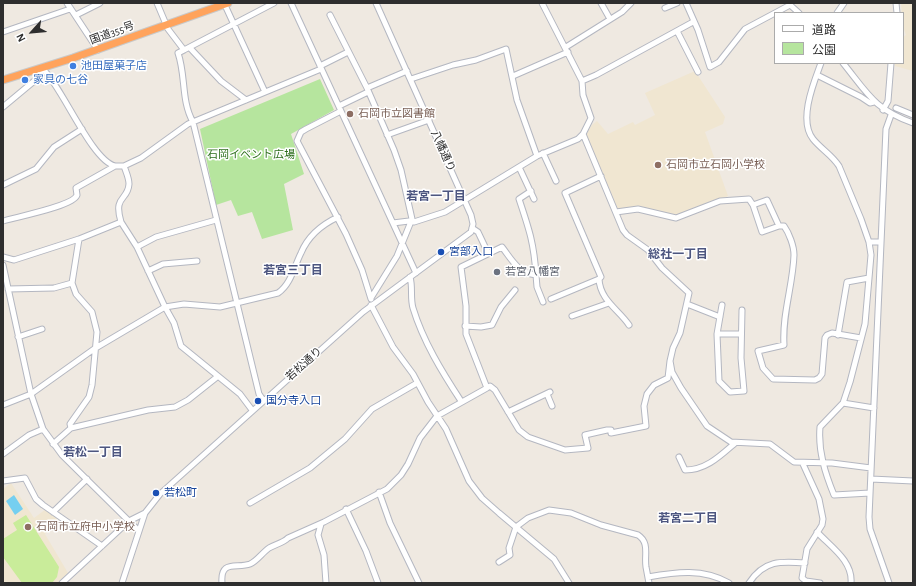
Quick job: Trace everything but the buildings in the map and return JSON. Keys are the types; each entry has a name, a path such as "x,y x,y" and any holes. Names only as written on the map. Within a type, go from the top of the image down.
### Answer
{"highway":[{"name":"国道355号","path":"3,80 98,50 225,3"}],"street":[{"path":"67,3 98,50"},
{"path":"76,15 100,3"},
{"path":"156,3 166,25 184,50"},
{"path":"225,3 233,24 265,92"},
{"path":"263,400 259,394 184,94 183,66 178,53 274,3"},
{"path":"291,3 416,273"},
{"name":"八幡通り","path":"376,3 473,220 472,228 478,232 488,253"},
{"path":"393,223 411,222 445,212 462,202 464,199 537,156 578,138 582,134 590,118 583,95 582,82 566,47 542,3"},
{"path":"601,3 610,19"},
{"path":"566,47 622,12 631,3"},
{"path":"665,8 677,3"},
{"path":"686,3 693,22 698,30 710,67 719,62 745,29 774,13"},
{"path":"838,12 844,3"},
{"path":"775,12 789,4 798,12"},
{"path":"3,32 70,9"},
{"path":"330,15 367,90 402,170 412,219 402,244 372,302"},
{"path":"582,82 693,22"},
{"path":"677,31 698,72"},
{"path":"190,48 221,82 246,100"},
{"path":"411,79 453,65 476,60 506,49 519,106 537,156"},
{"path":"3,107 36,80 42,68 48,74 82,129 109,165 124,166 141,158 178,130 192,122 265,92 320,67 348,52"},
{"path":"513,76 568,52"},
{"path":"821,64 808,104 808,123 812,138 835,159 839,166 869,242 871,255 866,317 861,338 843,403 820,427 820,448 823,464 834,495 870,493"},
{"path":"845,64 874,102 883,110 891,115 913,123"},
{"path":"883,110 888,101 891,64"},
{"path":"407,71 367,90 301,132 297,141 338,217 362,270 372,302 393,346 453,443 469,481 482,498 554,559 569,583"},
{"path":"817,75 870,103 874,102"},
{"path":"896,108 913,115"},
{"path":"889,583 869,527 886,129 891,115"},
{"path":"387,136 429,120"},
{"path":"3,185 36,169 54,147 82,129"},
{"path":"222,583 226,568 230,566 249,565 270,548 284,542 288,538 321,524 346,509 387,489 401,475 408,464 420,438 437,416 461,401 472,397 490,386 495,390 519,430 532,440 565,450 588,448 585,435 607,430 611,430 611,433 646,426 645,400 650,389 668,378 670,361 689,293 662,268 648,250 627,235 582,134"},
{"path":"543,153 556,181"},
{"path":"3,221 54,208 74,200 77,195 76,188 115,166"},
{"path":"124,166 129,184 128,189 119,202 118,213 121,222 137,247 164,307 174,322 181,346 217,377 240,394 252,410"},
{"path":"519,167 534,199"},
{"path":"601,176 565,192 601,277 599,279 599,285 609,302 617,312 622,315 629,325"},
{"path":"531,191 519,199 532,235 535,250 537,287 543,302"},
{"path":"616,212 638,209 676,218 720,201 749,199 753,205 762,232 779,226 784,226 794,254 783,332 784,345 758,351 763,368 773,379 815,380 822,374 825,338 827,335 832,333 861,338"},
{"path":"753,205 767,200 779,226"},
{"path":"3,405 31,394 94,349 164,307 184,304 220,307 236,302 268,297 284,289 301,251 318,228 338,217"},
{"path":"137,247 156,237 216,220"},
{"path":"3,258 14,260 79,239 121,222"},
{"name":"若松通り","path":"145,513 160,494 372,302 416,273 464,238 472,228"},
{"path":"71,428 70,424 89,397 92,385 94,349 97,332 94,317 76,294 72,282 79,239"},
{"path":"869,242 881,242"},
{"path":"487,388 466,334 466,306 461,267 502,247 518,268 526,274 536,275"},
{"path":"148,271 163,264 197,261"},
{"path":"3,265 31,394 43,429 53,444 139,531"},
{"path":"410,277 412,306 439,368 461,401"},
{"path":"838,335 848,282 869,278"},
{"path":"551,299 599,279"},
{"path":"8,288 54,288 72,282"},
{"path":"465,326 481,327 492,325 501,307 515,290"},
{"path":"572,316 609,302"},
{"path":"687,304 720,317"},
{"path":"722,305 717,334 719,381 730,392 744,391 745,382 742,377 741,358 742,310"},
{"path":"18,337 42,329"},
{"path":"717,334 741,334"},
{"path":"670,361 675,378 703,422 711,430 736,443 770,444 794,462 803,464 871,468"},
{"path":"53,444 71,428 148,410 175,406 188,400 217,377"},
{"path":"250,503 310,468 345,439 372,409 417,383"},
{"path":"508,412 549,393 552,406"},
{"path":"843,403 874,408"},
{"path":"3,454 29,435 43,429"},
{"path":"680,457 685,470 693,470 706,466 736,443"},
{"path":"803,464 820,499 823,519 807,549 802,578 806,581 820,583"},
{"path":"3,481 25,478 36,499 102,546"},
{"path":"53,512 87,479"},
{"path":"871,479 913,481"},
{"path":"380,492 390,523 419,583"},
{"path":"346,509 366,550 378,583"},
{"path":"499,562 510,555 509,548 516,527 538,513 556,510 571,512 611,529 638,535 645,542 649,583"},
{"path":"62,583 129,521 145,513"},
{"path":"122,583 145,513"},
{"path":"321,524 318,535 324,555 326,583"},
{"path":"817,532 847,563 851,571 851,583"},
{"path":"749,583 756,574 776,563 782,561 805,563"},
{"path":"648,577 680,571 718,577 729,583"}],"shaded area":[{"path":"901,3 913,3 913,71 895,66 895,64 904,64 904,36 906,35 904,30 904,12 902,12"},
{"name":"石岡市立石岡小学校","path":"695,71 725,117 723,124 705,132 728,196 676,216 638,206 618,209 586,135 592,125 597,121 608,134 633,122 635,125 655,115 645,93"},
{"name":"石岡市立府中小学校","path":"11,483 34,518 46,509 60,519 45,534 68,573 57,583 3,583 3,489"}],"green space":[{"name":"石岡イベント広場","path":"320,79 334,110 291,134 304,174 284,184 293,230 262,239 252,212 238,216 231,200 216,205 200,129"},
{"path":"26,515 59,567 57,577 52,583 22,583 3,557 3,539 17,530 13,523"}],"water":[{"path":"14,495 23,509 15,515 6,501"}],"place":[{"name":"池田屋菓子店","path":"73,66"},
{"name":"家具の七谷","path":"25,80"},
{"name":"石岡市立図書館","path":"350,114"},
{"name":"石岡市立石岡小学校","path":"658,165"},
{"name":"宮部入口","path":"441,252"},
{"name":"若宮八幡宮","path":"497,272"},
{"name":"国分寺入口","path":"258,401"},
{"name":"若松町","path":"156,493"},
{"name":"石岡市立府中小学校","path":"28,527"}],"district":[{"name":"若宮一丁目","path":"436,196"},
{"name":"総社一丁目","path":"678,254"},
{"name":"若宮三丁目","path":"293,270"},
{"name":"若松一丁目","path":"93,452"},
{"name":"若宮二丁目","path":"688,518"}]}
